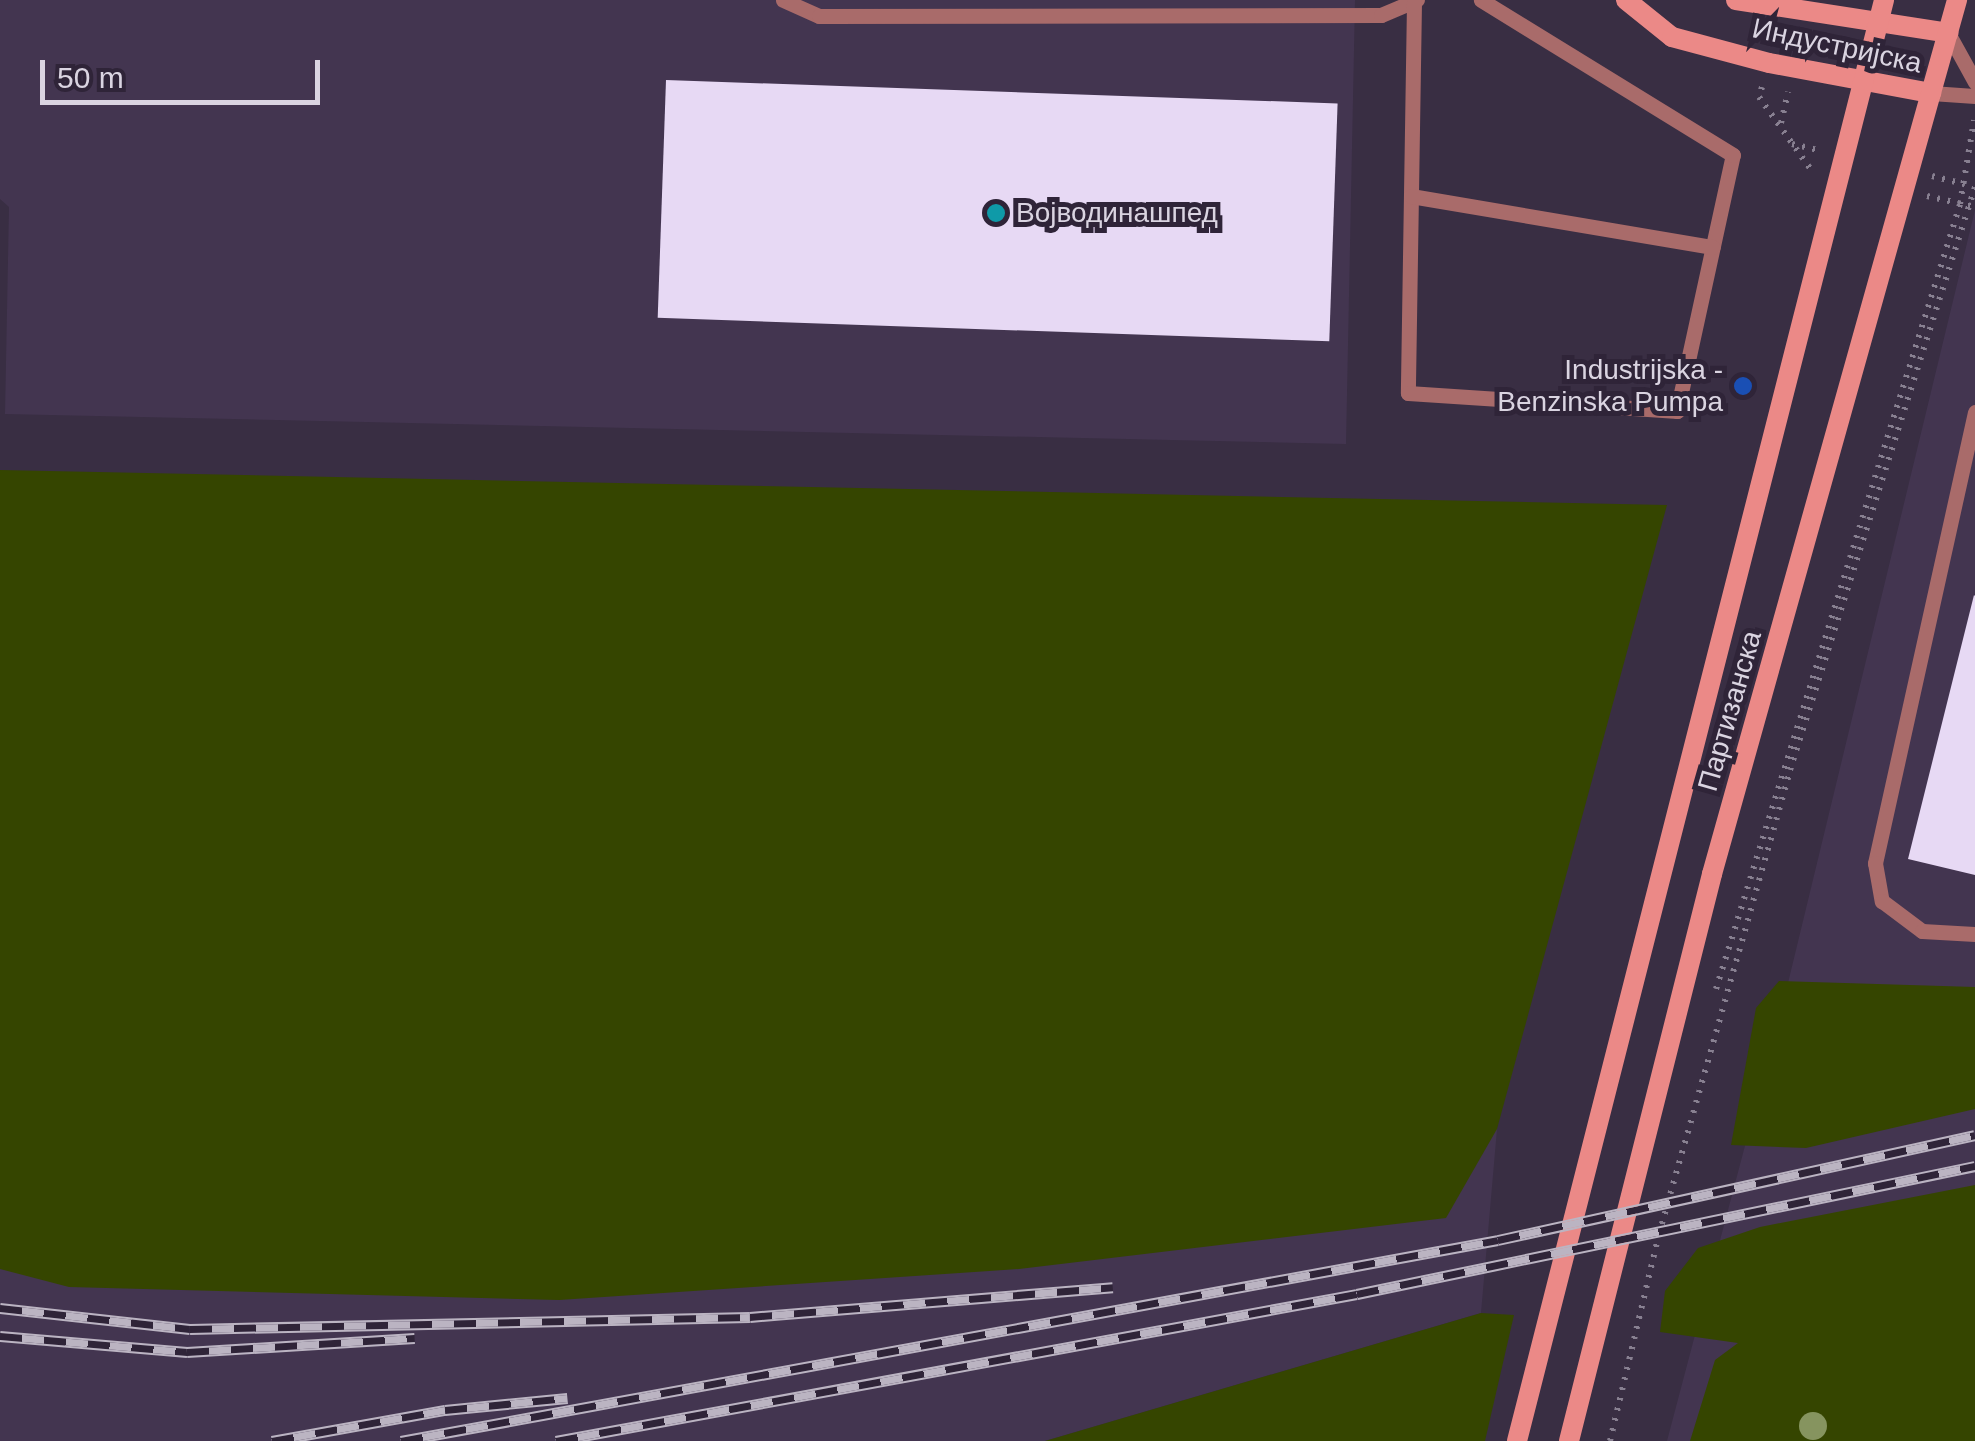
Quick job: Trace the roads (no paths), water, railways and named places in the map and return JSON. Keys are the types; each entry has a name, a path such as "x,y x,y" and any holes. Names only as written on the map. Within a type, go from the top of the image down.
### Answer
{"main road":[{"name":"Индустријска","path":"1626,0 1672,36 1931,93"},
{"name":"Индустријска","path":"1736,0 1948,34"},
{"name":"Партизанска","path":"1517,1441 1884,0"},
{"name":"Партизанска","path":"1569,1441 1712,874 1958,0"}],"lane":[{"path":"783,0 819,16 1284,7 1380,15 1415,1 1408,393 1677,411 1733,155 1480,0"},
{"path":"1948,34 1975,82"},
{"path":"1931,93 1975,96"},
{"path":"1411,196 1713,247"},
{"path":"1975,412 1875,864 1882,902 1922,931 1975,934"}],"railway":[{"path":"401,1441 1498,1240 1975,1135"},
{"path":"556,1441 1357,1294 1975,1166"},
{"path":"0,1308 190,1329 750,1317 1113,1287"},
{"path":"0,1336 187,1352 415,1338"},
{"path":"272,1441 445,1410 567,1398"}],"place":[{"name":"Војводинашпед","path":"996,213"},
{"name":"Industrijska - Benzinska Pumpa","path":"1743,386"}]}
